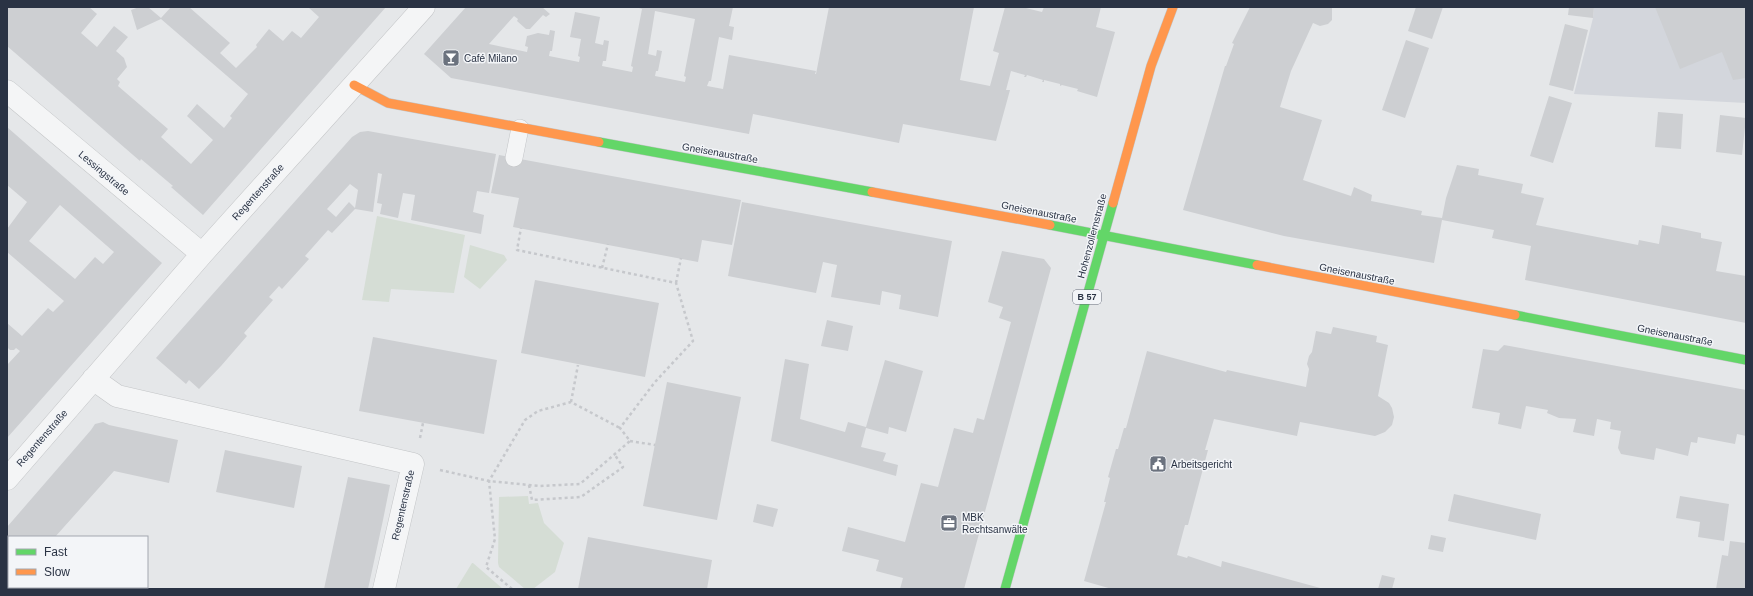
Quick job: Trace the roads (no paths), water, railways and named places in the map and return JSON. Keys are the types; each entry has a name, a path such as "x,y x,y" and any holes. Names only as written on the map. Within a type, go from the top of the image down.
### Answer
{"street":[{"name":"Regentenstraße","path":"7,479 202,254 424,7"},
{"name":"Hohenzollernstraße","path":"1005,589 1151,66 1173,7"},
{"name":"Gneisenaustraße","path":"354,85 388,103 1104,235 1746,360"},
{"name":"Lessingstraße","path":"7,91 202,254"},
{"name":"Regentenstraße","path":"93,379 117,396 413,464 384,589"}],"lane":[{"path":"514,158 520,128"}],"place":[{"name":"Café Milano","path":"451,58"},
{"name":"Arbeitsgericht","path":"1158,464"},
{"name":"MBK Rechtsanwälte","path":"949,523"}]}
